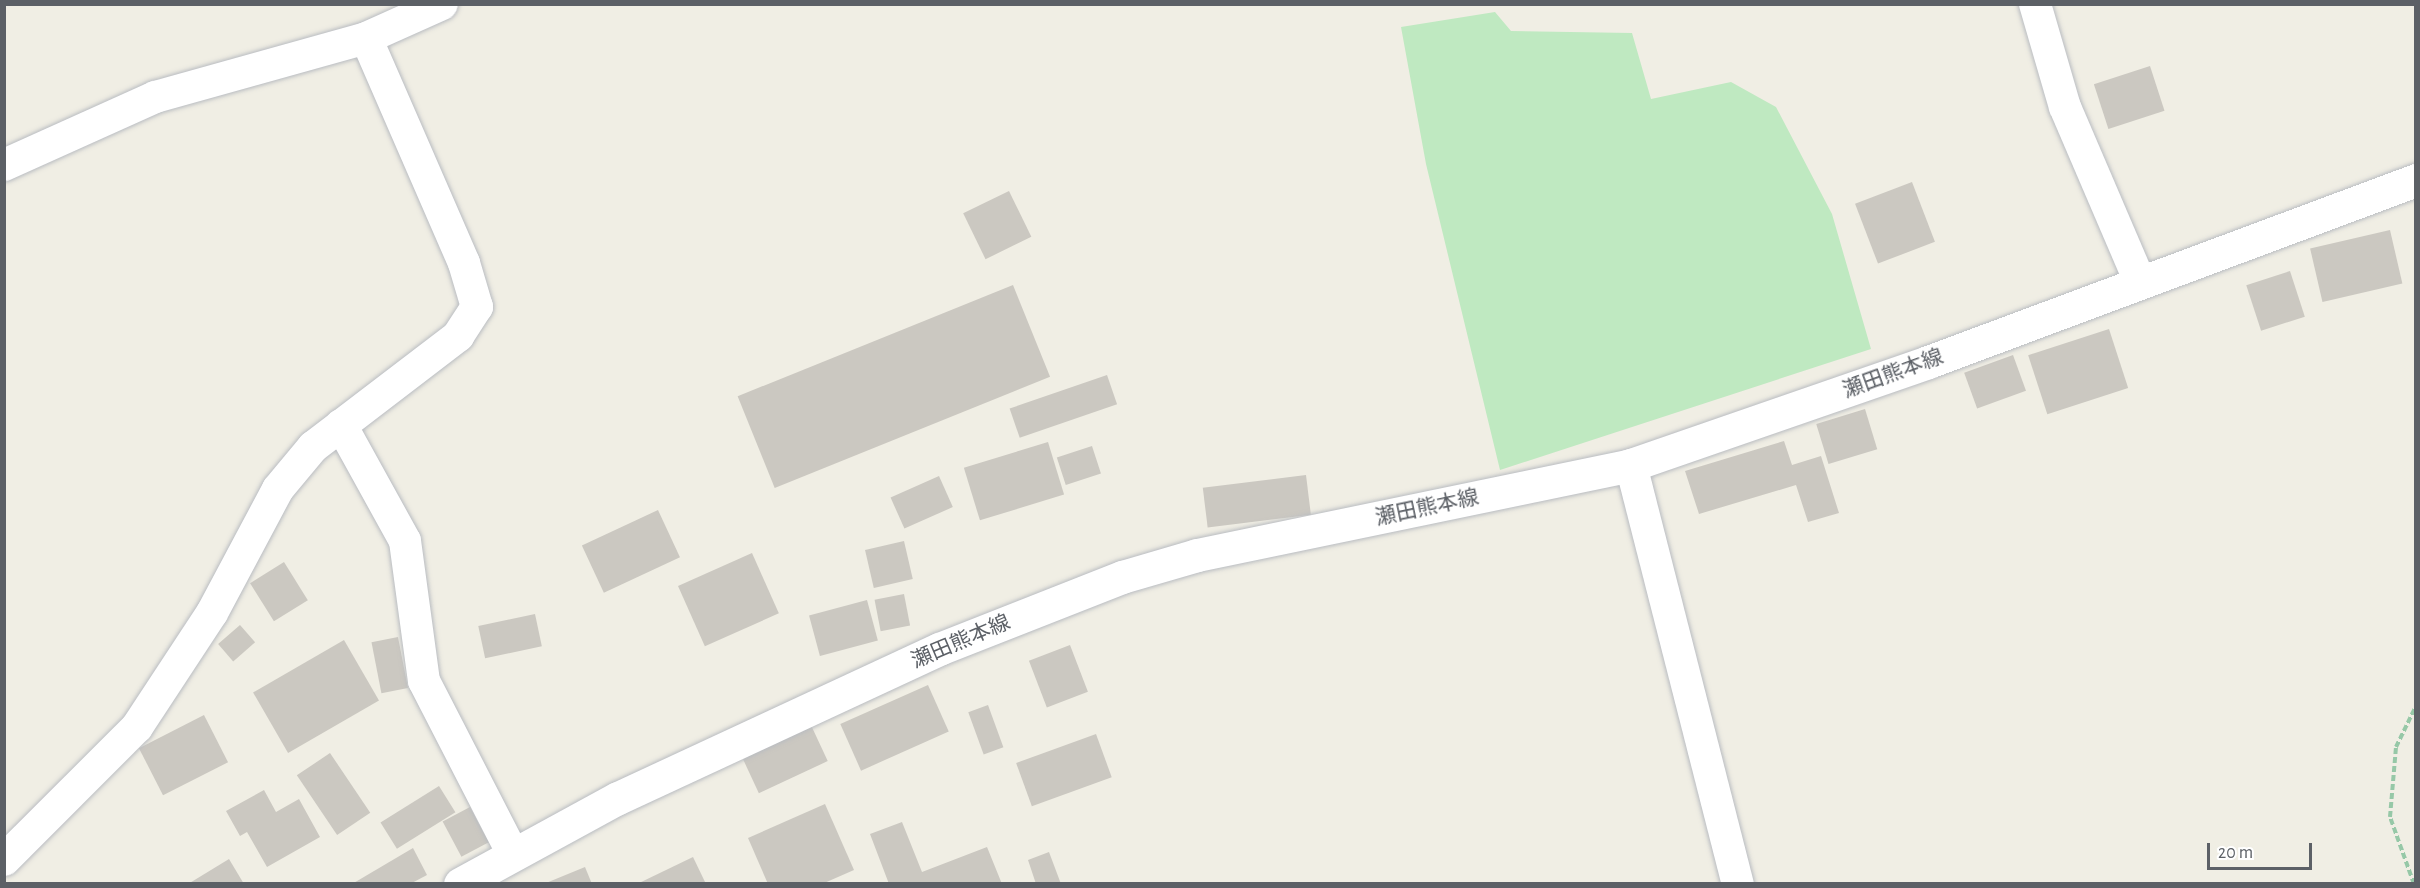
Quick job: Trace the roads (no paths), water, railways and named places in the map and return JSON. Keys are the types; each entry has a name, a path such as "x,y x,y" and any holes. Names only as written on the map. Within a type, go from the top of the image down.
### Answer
{"main road":[{"name":"瀬田熊本線","path":"460,884 512,852 939,649 1122,577 1197,555 1631,465 1928,362 2139,280 2415,180"}],"street":[{"path":"4,165 155,97 366,38 442,4"},
{"path":"2035,4 2065,107 2139,280"},
{"path":"4,860 137,727 212,613 278,489 313,447 459,336 477,307 464,263 366,38"},
{"path":"341,425 405,541 424,681 512,852"},
{"path":"1631,465 1738,884"}]}
